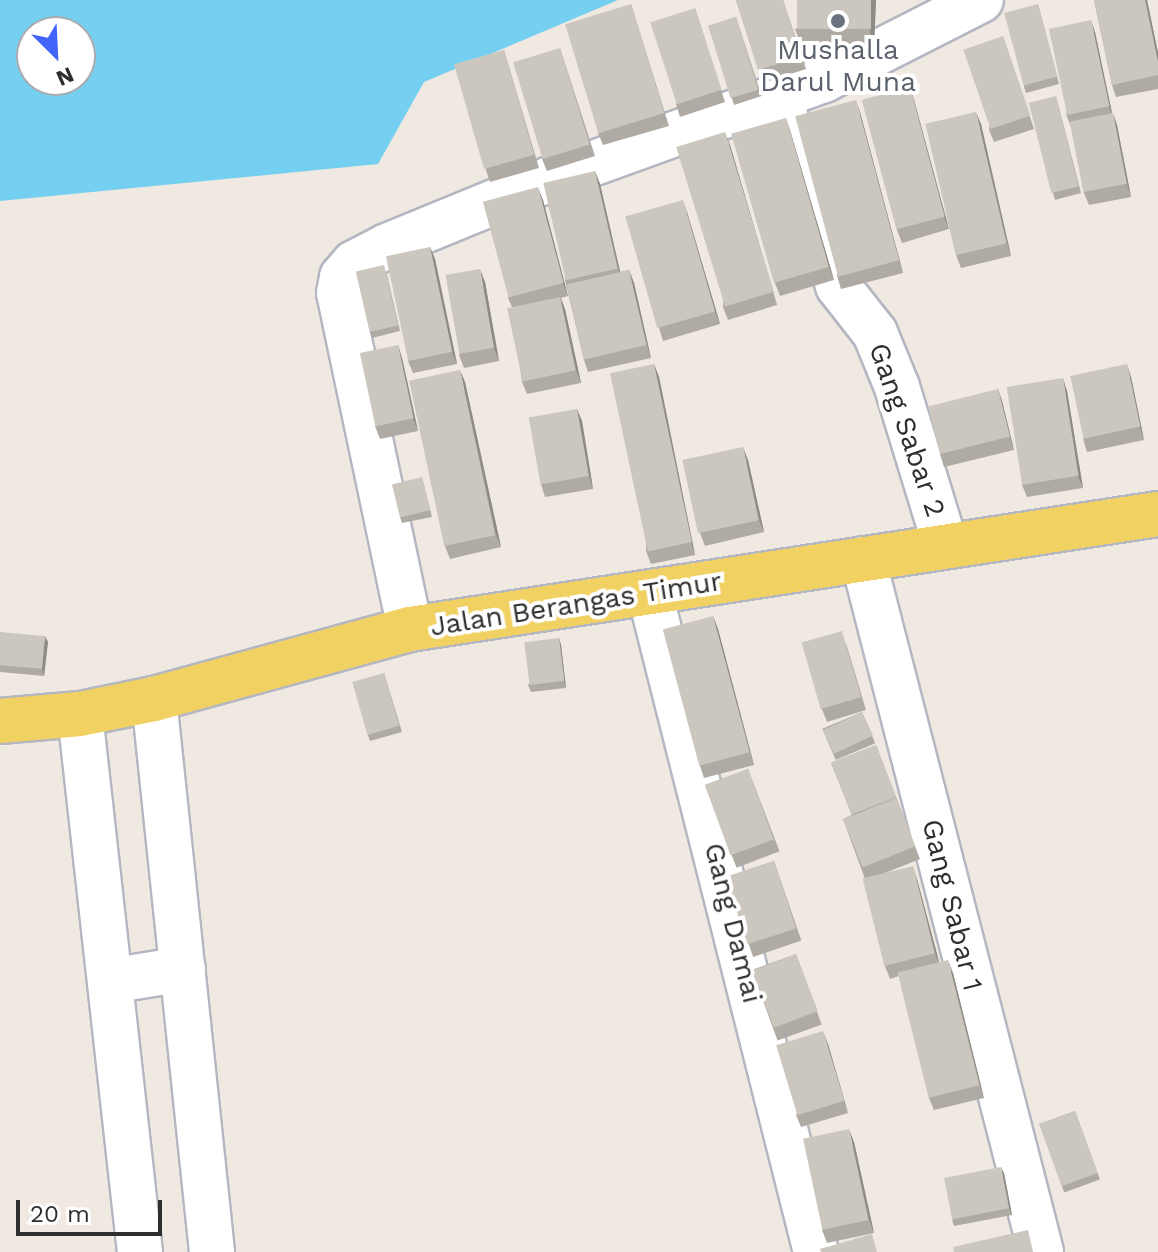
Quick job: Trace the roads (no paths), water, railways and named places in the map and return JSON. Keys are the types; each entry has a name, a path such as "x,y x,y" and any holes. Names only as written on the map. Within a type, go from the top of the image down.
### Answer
{"main road":[{"name":"Jalan Berangas Timur","path":"0,721 80,714 154,699 410,629 650,594 945,544 1158,514"}],"street":[{"path":"410,629 339,293 342,277 354,263 550,179 824,80 981,0"},
{"name":"Gang Sabar 2","path":"779,96 838,286 875,333 897,387 945,544"},
{"name":"Gang Sabar 1","path":"863,559 1041,1252"},
{"name":"Gang Damai","path":"650,594 816,1252"},
{"path":"154,699 212,1252"},
{"path":"80,714 140,1252"},
{"path":"110,981 183,969"}],"water":[{"path":"0,0 618,0 424,82 378,164 0,201"}],"place":[{"name":"Mushalla Darul Muna","path":"838,21"}]}
